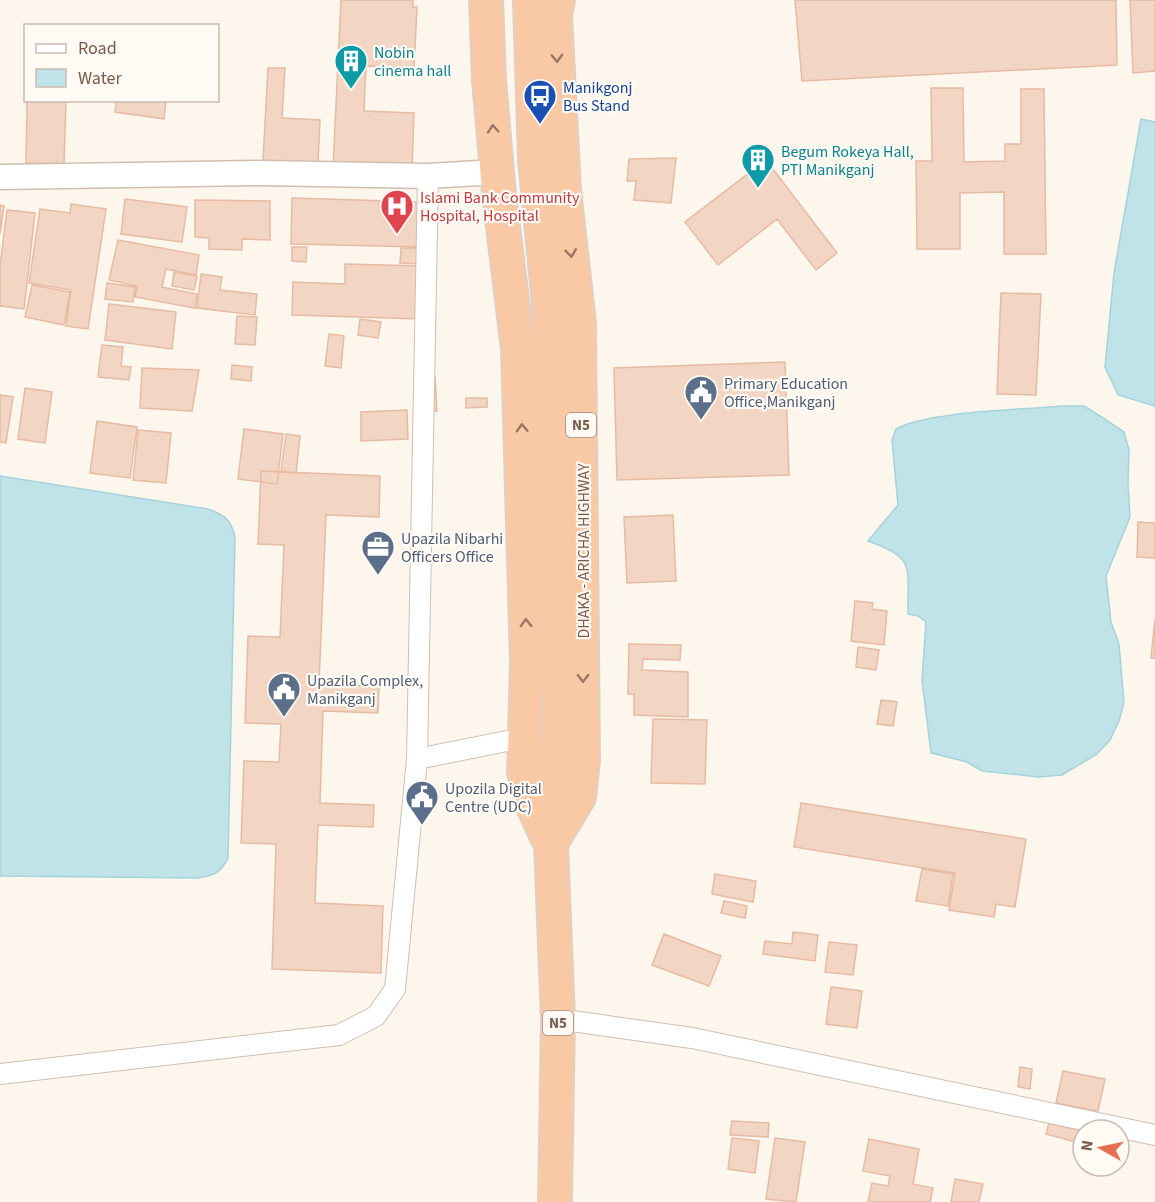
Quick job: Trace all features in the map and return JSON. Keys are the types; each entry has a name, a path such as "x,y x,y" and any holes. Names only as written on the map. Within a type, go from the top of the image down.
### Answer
{"highway":[{"name":"DHAKA - ARICHA HIGHWAY","path":"486,0 489,80 497,172 518,350 523,473 527,737 524,772 533,806 551,844"},
{"name":"N5","path":"509,0 510,78 519,179 538,307 551,367"},
{"name":"DHAKA - ARICHA HIGHWAY","path":"530,0 535,160 549,304 560,696 551,844 558,1019 555,1202"},
{"name":"DHAKA - ARICHA HIGHWAY","path":"551,844 579,797 583,760 579,323 564,190 555,16 558,0"}],"street":[{"path":"0,177 261,173 428,176 497,172"},
{"path":"0,1074 339,1035 376,1016 395,989 417,759 428,176"},
{"path":"417,759 527,737"},
{"path":"558,1019 692,1038 1155,1135"}],"water":[{"path":"1141,119 1155,122 1155,406 1118,395 1105,367 1114,273"},
{"path":"1084,406 1100,416 1124,432 1129,450 1130,517 1106,576 1111,622 1119,644 1124,703 1110,740 1097,754 1062,775 1039,777 982,771 967,762 931,753 922,680 926,622 918,616 908,614 908,575 902,559 884,547 868,541 898,505 892,440 896,429 930,418 976,412"},
{"path":"0,476 208,509 223,516 229,522 235,537 228,858 223,867 209,876 199,878 0,876"}],"building":[{"name":"Nobin cinema hall","path":"341,0 413,0 413,7 417,7 414,68 366,66 364,111 414,113 412,172 333,168"},
{"path":"795,0 1116,0 1117,65 802,81"},
{"path":"1130,0 1155,0 1155,71 1133,73"},
{"path":"268,68 285,68 282,118 320,120 318,163 263,161"},
{"path":"931,88 963,88 964,162 1005,161 1005,144 1021,144 1021,89 1044,89 1046,254 1004,254 1004,192 960,193 960,249 917,249 916,161 932,161"},
{"path":"27,102 66,102 64,164 26,163"},
{"path":"117,102 166,102 164,119 115,112"},
{"path":"676,158 671,203 634,200 636,181 627,181 629,159"},
{"name":"Begum Rokeya Hall, PTI Manikganj","path":"766,160 837,253 816,270 777,219 718,265 685,222"},
{"path":"292,198 422,202 421,247 291,244"},
{"path":"125,199 187,207 182,242 121,234"},
{"path":"195,200 270,201 270,240 242,239 242,250 209,249 209,238 195,237"},
{"path":"71,204 106,209 88,329 66,326 71,290 29,283 40,209 70,213"},
{"path":"0,205 4,206 0,234"},
{"path":"7,210 35,213 24,309 0,306 0,266"},
{"path":"118,240 199,255 196,275 166,269 162,287 197,294 195,308 135,297 137,286 109,280"},
{"path":"292,247 307,247 306,262 292,261"},
{"path":"401,248 421,248 421,264 400,263"},
{"path":"345,264 423,266 421,319 292,315 293,282 345,284"},
{"path":"174,272 197,276 194,290 172,286"},
{"path":"201,274 222,277 220,290 257,294 255,315 197,308"},
{"path":"107,283 135,287 133,302 105,299"},
{"path":"32,285 70,292 64,325 25,317"},
{"path":"1001,293 1041,294 1036,395 997,394"},
{"path":"109,304 176,312 172,349 105,340"},
{"path":"237,316 257,317 255,345 235,344"},
{"path":"360,319 381,322 378,338 358,335"},
{"path":"329,334 344,336 341,368 325,366"},
{"path":"102,345 123,347 121,366 131,367 129,380 98,377"},
{"name":"Primary Education Office,Manikganj","path":"785,362 789,475 617,480 614,368"},
{"path":"232,365 252,367 251,381 231,379"},
{"path":"142,368 199,370 192,411 140,408"},
{"path":"435,377 437,411 425,412 424,378"},
{"path":"25,388 52,392 45,443 18,439"},
{"path":"0,395 13,397 6,443 0,442"},
{"path":"466,398 487,398 487,407 466,408"},
{"path":"407,410 408,439 361,441 361,412"},
{"path":"97,421 137,427 130,478 90,473"},
{"path":"244,429 283,434 277,484 238,479"},
{"path":"138,430 171,433 166,483 133,480"},
{"path":"286,434 300,436 296,473 281,471"},
{"name":"Upazila Complex, Manikganj","path":"261,471 380,476 379,517 326,515 319,684 379,686 378,713 323,711 320,803 374,805 373,827 318,825 315,903 383,906 381,973 272,969 276,844 241,843 244,761 279,762 281,724 245,723 248,636 280,637 284,545 258,544"},
{"path":"673,515 676,581 627,583 624,517"},
{"path":"1138,522 1155,523 1155,558 1137,557"},
{"path":"855,601 873,603 872,609 887,611 884,645 851,641"},
{"path":"1155,619 1155,658 1151,658"},
{"path":"629,644 681,645 680,660 643,659 642,670 688,672 688,717 634,715 634,694 628,694"},
{"path":"858,647 879,650 876,670 856,667"},
{"path":"881,700 897,702 893,726 877,724"},
{"path":"653,719 707,720 705,784 651,783"},
{"path":"801,803 1026,839 1015,907 996,904 994,917 949,910 955,873 794,847"},
{"path":"922,869 953,874 948,906 916,901"},
{"path":"715,874 756,881 753,902 712,894"},
{"path":"724,901 747,906 745,918 721,913"},
{"path":"793,932 818,935 815,961 763,954 765,941 792,944"},
{"path":"664,934 721,956 709,986 652,965"},
{"path":"829,942 857,945 853,975 825,972"},
{"path":"831,987 862,991 857,1028 826,1024"},
{"path":"1020,1067 1032,1069 1030,1089 1018,1087"},
{"path":"1063,1071 1105,1079 1098,1111 1056,1103"},
{"path":"732,1121 769,1123 768,1137 730,1135"},
{"path":"1049,1123 1071,1128 1071,1141 1046,1134"},
{"path":"732,1138 759,1141 755,1173 728,1169"},
{"path":"775,1138 805,1142 796,1202 766,1199"},
{"path":"869,1139 919,1149 913,1184 933,1188 930,1202 868,1202 872,1183 888,1186 890,1176 863,1171"},
{"path":"955,1179 983,1184 979,1202 951,1202"}],"place":[{"name":"Nobin cinema hall","path":"351,90"},
{"name":"Manikgonj Bus Stand","path":"540,125"},
{"name":"Begum Rokeya Hall, PTI Manikganj","path":"758,189"},
{"name":"Islami Bank Community Hospital, Hospital","path":"397,235"},
{"name":"Primary Education Office,Manikganj","path":"701,421"},
{"name":"Upazila Nibarhi Officers Office","path":"378,576"},
{"name":"Upazila Complex, Manikganj","path":"284,718"},
{"name":"Upozila Digital Centre (UDC)","path":"422,826"}]}
